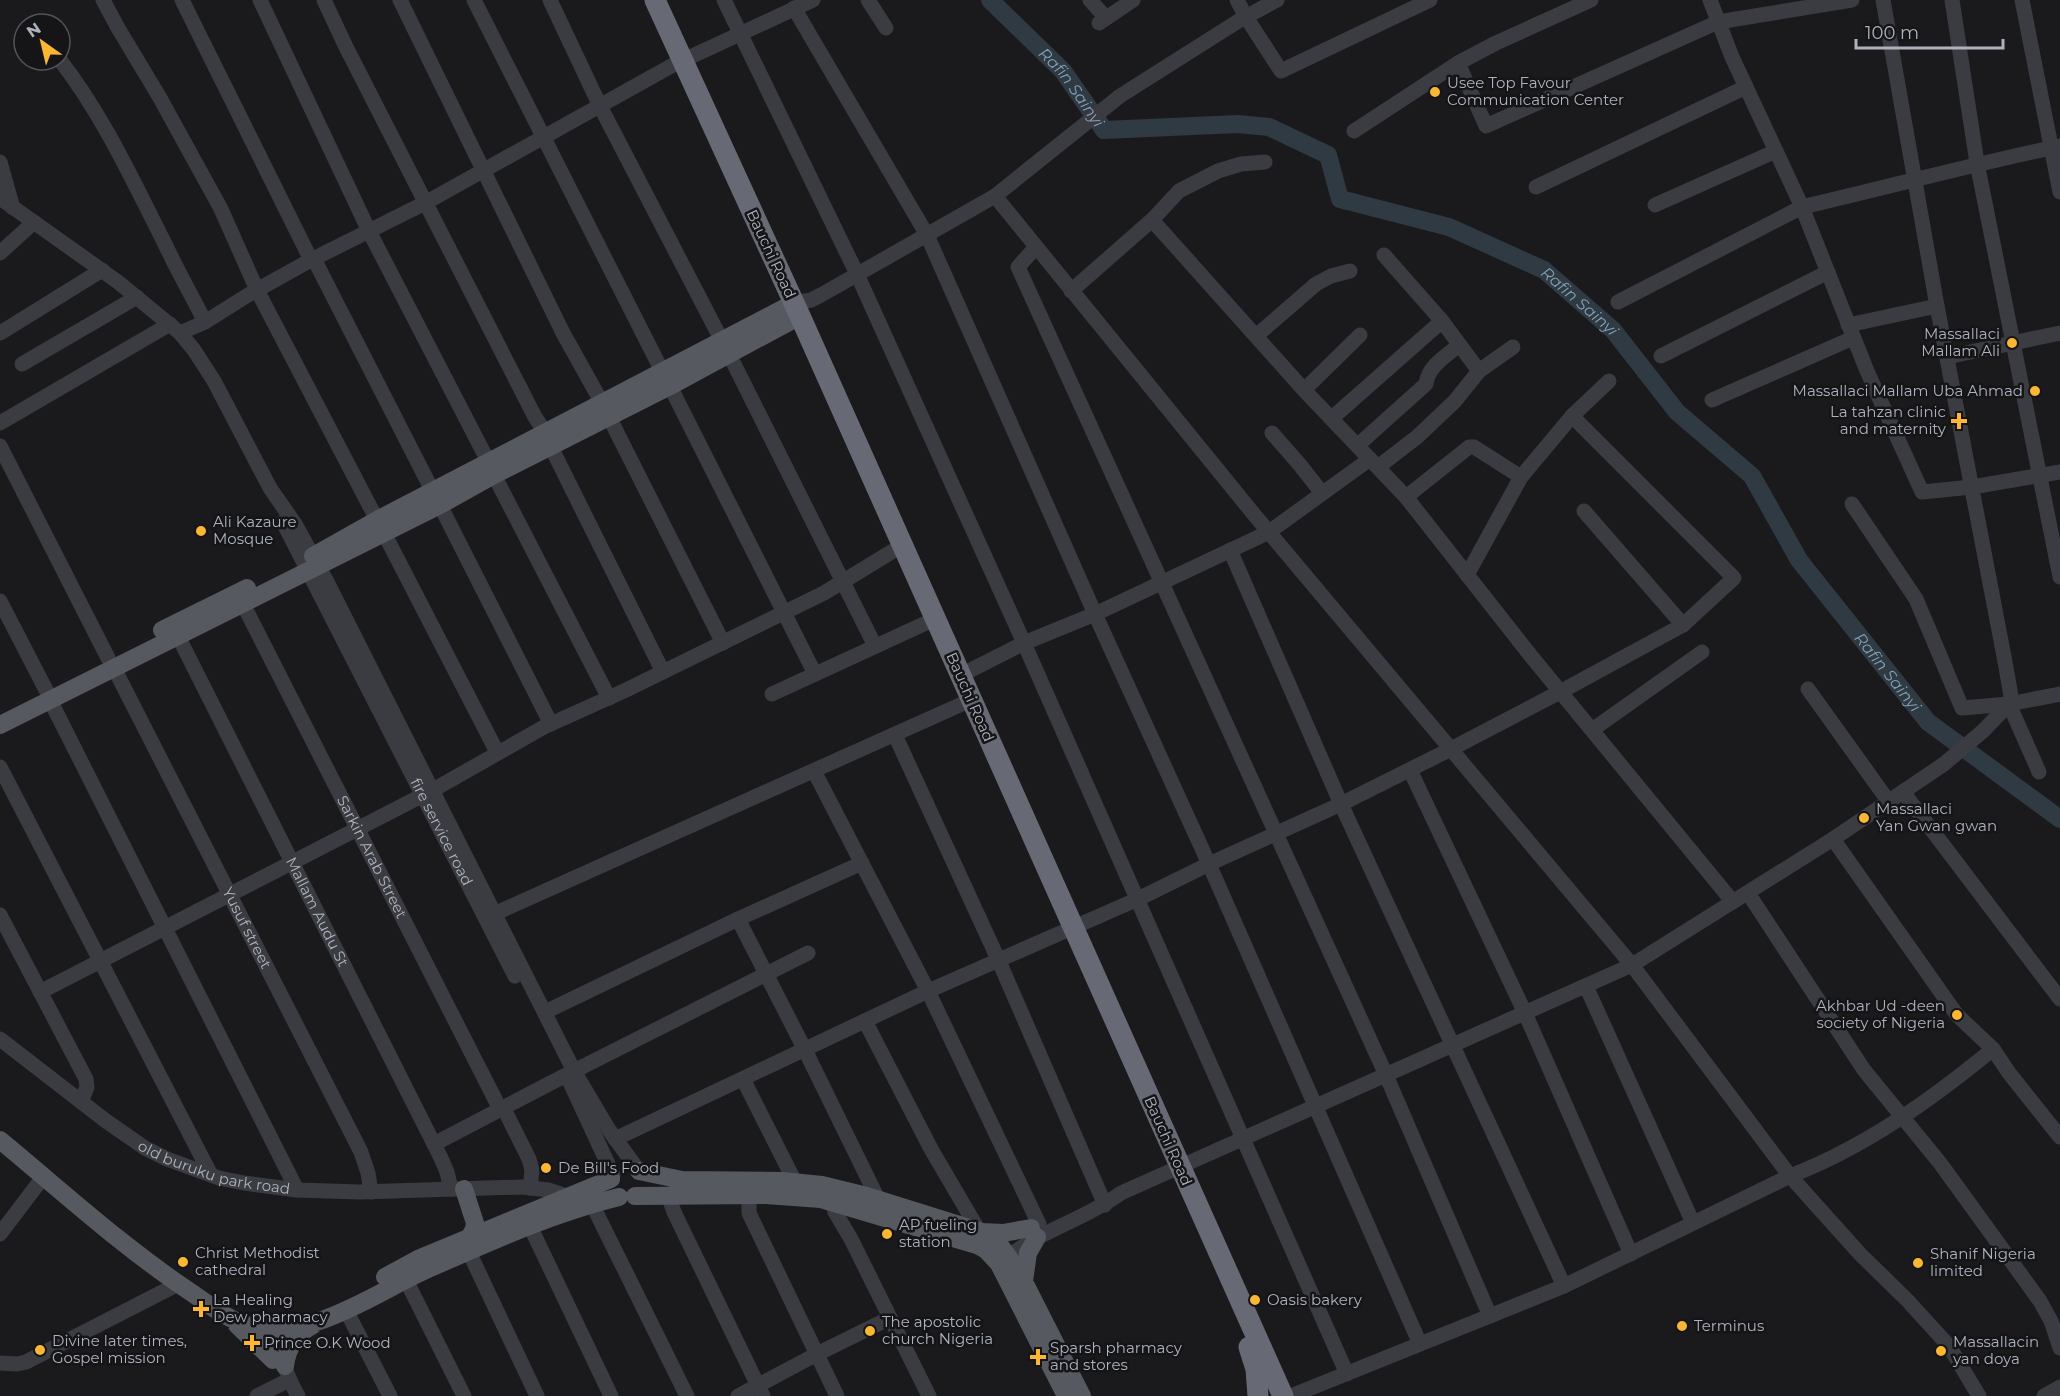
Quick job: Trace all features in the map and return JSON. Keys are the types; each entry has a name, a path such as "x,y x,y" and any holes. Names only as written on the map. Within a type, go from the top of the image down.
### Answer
{"highway":[{"name":"Bauchi Road","path":"644,0 678,63 795,310 961,675 1068,929 1175,1169 1242,1328 1256,1370 1258,1396"},
{"name":"Bauchi Road","path":"655,0 678,63"},
{"name":"Bauchi Road","path":"795,310 894,551 962,704 1068,929"},
{"name":"Bauchi Road","path":"1175,1169 1283,1396"},
{"path":"1250,1396 1256,1370"}],"main road":[{"path":"111,663 178,636 243,604 380,527 667,380 795,310"},
{"path":"0,725 48,695 111,663 198,612 311,564"},
{"path":"0,713 48,695"},
{"path":"0,1140 132,1250 248,1335 282,1369 289,1348 297,1335 322,1320"},
{"path":"201,1299 270,1325 323,1309 469,1245 612,1177 618,1169 626,1167 682,1180 795,1196 834,1195 878,1199 990,1246 1024,1281 1082,1396"},
{"path":"469,1245 592,1204 641,1191 642,1178 638,1171"},
{"path":"612,1177 612,1188 627,1196 668,1195 795,1182 990,1246 1066,1396"},
{"path":"457,1189 475,1223 469,1245"},
{"path":"990,1246 1003,1233 1035,1230 1028,1253 1024,1281"},
{"path":"223,1315 236,1322 294,1328 346,1310 403,1274"}],"street":[{"path":"103,0 221,209 257,290 497,752"},
{"path":"182,0 551,724"},
{"path":"260,0 369,231 609,698"},
{"path":"324,0 425,203 548,440 663,672"},
{"path":"400,0 563,333 606,410 723,643"},
{"path":"474,0 815,674"},
{"path":"550,0 599,105 726,348 875,646"},
{"path":"724,0 857,274 1024,643 1347,1374"},
{"path":"868,0 886,28"},
{"path":"1090,0 1103,20 1133,0"},
{"path":"1237,0 1245,17 1281,71 1430,0"},
{"path":"795,310 995,196 1120,96 1245,17 1277,0"},
{"path":"1354,131 1458,63 1496,43 1591,0"},
{"path":"1710,0 1746,87 1802,207 1850,331 1922,492 1972,488 2060,472"},
{"path":"1458,63 1486,126 1718,22 1852,0"},
{"path":"865,1021 931,1149 990,1246 1103,1201 1632,965 1889,802 1944,764 1983,731 2009,704 2011,696 1914,181 1883,0"},
{"path":"1952,0 1977,163 2060,577"},
{"path":"2022,0 2056,147 2060,192"},
{"path":"0,423 175,329 205,322 257,290 425,203 678,63 811,1"},
{"path":"794,8 927,235 1317,1106 1420,1344"},
{"path":"69,72 125,163 205,322"},
{"path":"1536,186 1746,87"},
{"path":"1618,302 1802,207 1914,181 1977,163 2056,147"},
{"path":"1655,205 1776,151"},
{"path":"0,162 13,208"},
{"path":"1071,291 1152,220 1179,191 1218,171 1241,164 1265,162"},
{"path":"995,196 1035,248 1269,532 1632,965 1790,1176 1860,1254 1936,1331 1956,1357 1979,1396"},
{"name":"fire service road","path":"0,198 102,270 175,329 194,350 214,381 270,488 285,526 311,564 570,1072 612,1177"},
{"path":"1152,220 1304,390 1406,497 1560,692 1733,902"},
{"path":"0,252 34,222"},
{"path":"1035,248 1018,267 1386,1075 1490,1316"},
{"path":"1384,255 1442,321 1479,371"},
{"path":"0,333 102,270"},
{"path":"1256,336 1316,284 1331,276 1350,271"},
{"path":"1660,356 1828,272"},
{"path":"22,364 137,297"},
{"path":"1712,400 1850,331 1937,306"},
{"path":"1332,418 1442,321"},
{"path":"1947,357 2060,333"},
{"path":"1304,390 1360,335"},
{"path":"1358,445 1426,384 1432,367 1459,345"},
{"path":"961,675 1024,643 1095,614 1269,532 1322,494 1417,437 1455,401 1479,371 1513,347"},
{"path":"1467,574 1521,477 1572,416 1609,381"},
{"path":"615,1139 928,991 1138,899 1341,804 1560,692 1683,625 1734,578 1572,416"},
{"path":"1272,433 1296,459 1322,494"},
{"name":"Yusuf street","path":"0,446 361,1152 371,1192"},
{"path":"1406,497 1469,447 1474,447 1521,477"},
{"path":"1852,504 1916,599 1962,708 2009,704 2060,694"},
{"path":"1584,511 1683,625"},
{"path":"1230,550 1341,804 1564,1286"},
{"path":"40,992 428,793 497,752 551,724 784,613 843,582 894,551"},
{"path":"0,601 297,1190"},
{"name":"Sarkin Arab Street","path":"243,604 356,829 529,1160 532,1170 531,1188"},
{"path":"772,694 926,623"},
{"name":"Mallam Audu St","path":"178,636 457,1189"},
{"path":"1592,730 1702,652"},
{"path":"1808,689 1889,802"},
{"path":"496,914 962,704"},
{"path":"2009,704 2038,772"},
{"path":"895,735 998,959 1103,1201"},
{"path":"0,767 211,1175"},
{"path":"1410,770 1525,1013 1631,1254"},
{"path":"814,771 928,991 1035,1230"},
{"path":"1903,792 2060,999"},
{"path":"428,793 496,914 545,1012 570,1072 638,1171"},
{"path":"1833,839 1957,1015 1993,1049 2009,1073 2060,1137"},
{"path":"545,1012 738,919 862,863"},
{"path":"1748,892 1864,1070 1979,1215 2040,1300 2060,1348"},
{"path":"0,915 86,1080 87,1088 81,1102"},
{"path":"738,919 878,1199"},
{"path":"434,1144 570,1072 808,953"},
{"path":"1586,986 1693,1223"},
{"name":"old buruku park road","path":"0,1039 81,1102 146,1148 167,1159 211,1175 244,1183 297,1190 371,1192 531,1188 549,1190 570,1197"},
{"path":"1291,1396 1564,1286 1790,1176 1826,1162 1869,1138 1946,1088 1993,1049"},
{"path":"743,1079 795,1182"},
{"path":"0,1234 44,1176"},
{"path":"748,1188 749,1213 837,1396"},
{"path":"668,1195 674,1212 760,1390"},
{"path":"834,1195 835,1212 851,1239 929,1396"},
{"path":"592,1204 687,1396"},
{"path":"530,1226 611,1396"},
{"path":"469,1245 537,1396"},
{"path":"403,1274 464,1396"},
{"path":"0,1363 16,1364 32,1359 178,1284"},
{"path":"346,1310 390,1396"},
{"path":"738,1396 760,1390 817,1354 890,1318"},
{"path":"270,1325 282,1369 298,1396"},
{"path":"257,1396 282,1369"},
{"path":"2044,1396 2060,1387"}],"waterway":[{"name":"Rafin Sainyi","path":"990,0 1063,71 1104,130 1238,124 1269,127 1328,155 1340,199 1449,227 1544,270 1613,330 1677,412 1752,476 1799,560 1928,722 2060,819"}],"place":[{"name":"Usee Top Favour Communication Center","path":"1435,92"},
{"name":"Massallaci Mallam Ali","path":"2012,343"},
{"name":"Massallaci Mallam Uba Ahmad","path":"2035,391"},
{"name":"La tahzan clinic and maternity","path":"1959,421"},
{"name":"Ali Kazaure Mosque","path":"201,531"},
{"name":"Massallaci Yan Gwan gwan","path":"1864,818"},
{"name":"Akhbar Ud -deen society of Nigeria","path":"1957,1015"},
{"name":"De Bill's Food","path":"546,1168"},
{"name":"AP fueling station","path":"887,1234"},
{"name":"Christ Methodist cathedral","path":"183,1262"},
{"name":"Shanif Nigeria limited","path":"1918,1263"},
{"name":"Oasis bakery","path":"1255,1300"},
{"name":"La Healing Dew pharmacy","path":"201,1309"},
{"name":"Terminus","path":"1682,1326"},
{"name":"The apostolic church Nigeria","path":"870,1331"},
{"name":"Prince O.K Wood","path":"252,1343"},
{"name":"Divine later times, Gospel mission","path":"40,1350"},
{"name":"Massallacin yan doya","path":"1941,1351"},
{"name":"Sparsh pharmacy and stores","path":"1038,1357"}]}
